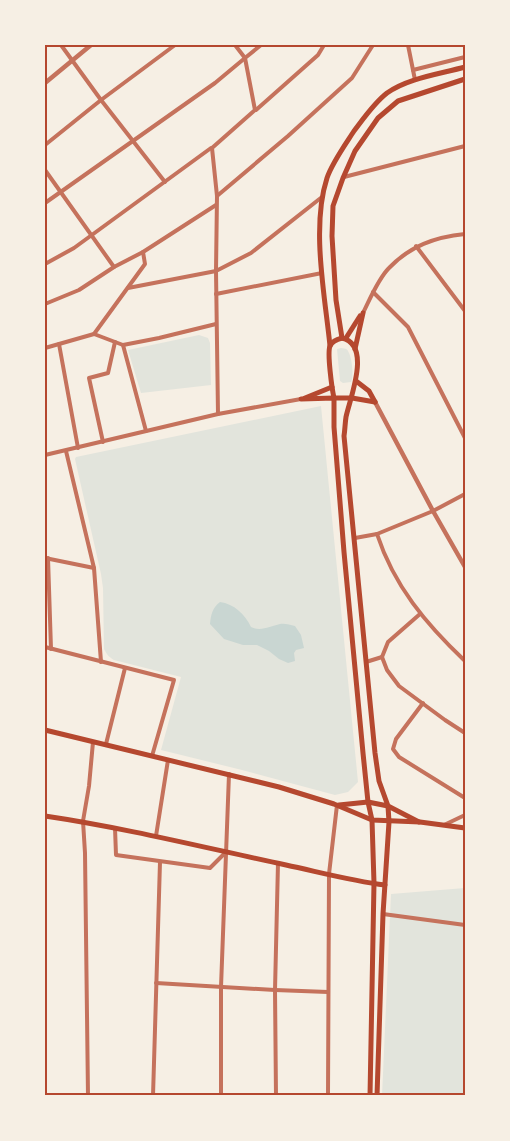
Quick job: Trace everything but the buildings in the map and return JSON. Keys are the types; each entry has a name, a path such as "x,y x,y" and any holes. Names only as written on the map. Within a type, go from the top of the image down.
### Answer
{"main road":[{"path":"370,1096 374,884 372,820 368,802 344,552 330,346 319,236 322,197 327,176 344,145 368,112 387,93 415,80 465,67"},
{"path":"344,338 336,300 332,236 333,206 355,151 378,118 398,101 465,79"},
{"path":"330,346 344,338 363,313"},
{"path":"363,313 356,349 356,381 346,417 344,436 379,781 388,806 389,822 383,914 378,1096"},
{"path":"344,338 350,341 356,349"},
{"path":"356,381 369,391 375,402"},
{"path":"301,399 332,387"},
{"path":"301,399 352,398 375,402"},
{"path":"45,730 279,787 337,805 372,820 420,822 465,828"},
{"path":"337,805 368,802 388,806 420,822"},
{"path":"45,816 84,821 385,885"}],"street":[{"path":"61,45 165,182"},
{"path":"45,83 91,45"},
{"path":"45,145 175,45"},
{"path":"235,45 245,58 255,110"},
{"path":"45,203 215,83 261,45"},
{"path":"45,264 74,248 212,148 318,55 324,45"},
{"path":"216,196 288,136 352,78 373,45"},
{"path":"408,45 415,80"},
{"path":"413,70 465,57"},
{"path":"343,178 465,146"},
{"path":"212,148 216,196 218,414"},
{"path":"45,170 114,267"},
{"path":"128,288 216,271 251,253 322,197"},
{"path":"45,304 79,290 216,205"},
{"path":"363,313 388,268 416,246 446,236 465,234"},
{"path":"416,246 465,311"},
{"path":"94,334 145,264 143,252"},
{"path":"216,294 322,273"},
{"path":"374,292 408,327 465,438"},
{"path":"45,348 94,334 123,345 216,324"},
{"path":"103,442 89,378 108,373 115,342"},
{"path":"59,344 78,448"},
{"path":"123,345 146,432"},
{"path":"45,455 218,414 301,399"},
{"path":"375,402 465,567"},
{"path":"66,450 94,568 101,662"},
{"path":"355,538 377,534 433,511 465,494"},
{"path":"377,534 398,580 420,614 465,661"},
{"path":"51,649 46,558 94,568"},
{"path":"420,614 388,642 382,657 387,670 399,686 465,733"},
{"path":"45,647 174,680 152,756"},
{"path":"366,662 382,657"},
{"path":"106,744 125,668"},
{"path":"423,703 396,740 393,750 399,757 465,798"},
{"path":"88,1096 84,821 94,741"},
{"path":"156,836 168,760"},
{"path":"221,1096 221,987 230,774"},
{"path":"327,1096 329,874 337,805"},
{"path":"443,825 465,815"},
{"path":"115,828 116,855 210,868 226,853"},
{"path":"153,1096 160,862"},
{"path":"276,1096 278,863"},
{"path":"383,914 465,925"},
{"path":"156,982 328,992"}],"shaded area":[{"path":"199,335 208,338 210,343 211,385 141,393 128,350"},
{"path":"337,349 347,349 350,356 351,382 340,381"},
{"path":"321,406 358,782 348,792 335,795 161,750 181,677 114,660 104,649 101,574 75,459"},
{"path":"220,602 238,610 251,627 262,629 282,624 295,626 301,635 304,648 296,650 295,661 288,663 257,645 243,645 224,639 210,624 212,612"},
{"path":"465,888 465,1096 382,1096 391,894"}]}
